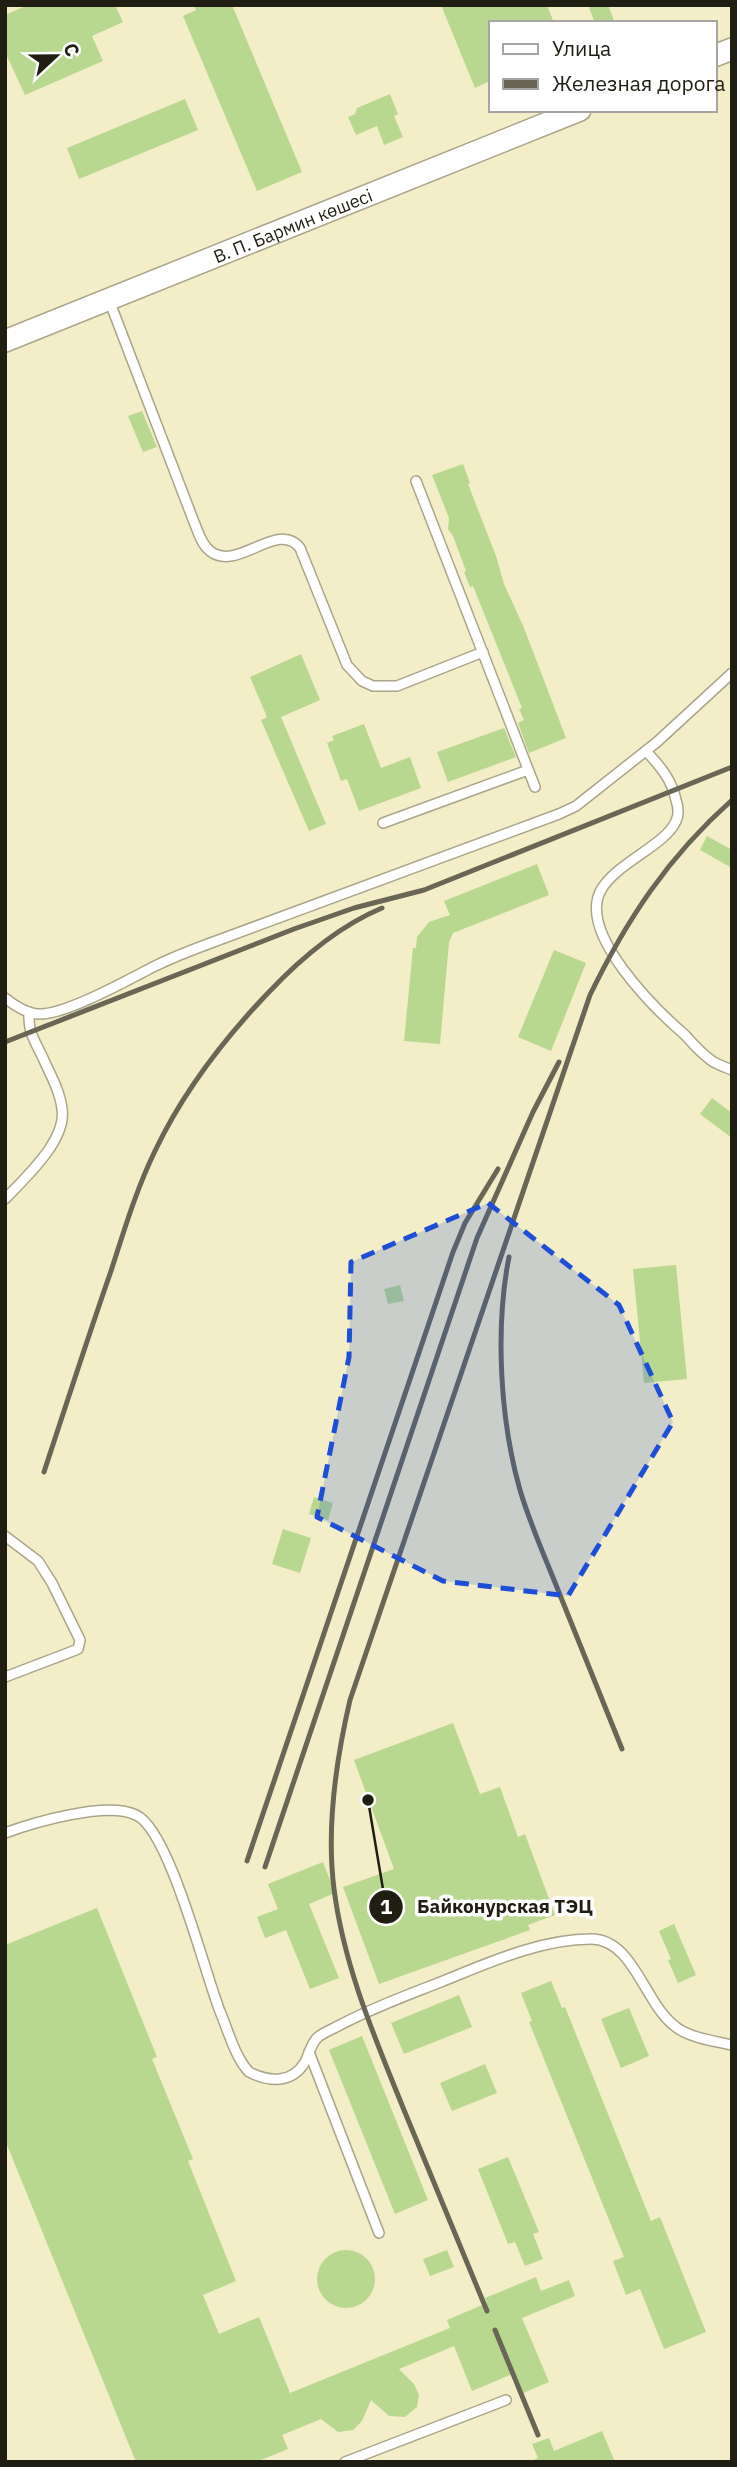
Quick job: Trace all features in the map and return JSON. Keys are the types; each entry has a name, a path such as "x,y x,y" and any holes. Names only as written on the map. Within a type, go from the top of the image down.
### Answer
{"street":[{"name":"В. П. Бармин көшесі","path":"5,341 575,112"}],"lane":[{"path":"109,300 194,522 209,551 219,556 229,556 279,540 288,538 295,541 347,665 362,681 373,686 397,686 483,652"},
{"path":"416,481 536,787"},
{"path":"5,998 29,1012 39,1014 59,1010 208,943 559,814 576,806 646,751 732,673"},
{"path":"646,751 663,769 674,790 678,807 676,822 657,842 628,862 602,888 597,899 597,916 611,953 635,985 712,1060 732,1070"},
{"path":"383,823 528,770"},
{"path":"5,1199 49,1149 61,1127 63,1110 56,1087 30,1033 29,1012"},
{"path":"5,1536 38,1561 80,1640 78,1649 5,1677"},
{"path":"5,1833 38,1821 88,1813 128,1812 148,1823 166,1855 199,1947 211,1990 244,2067 256,2076 284,2080 304,2064 318,2038 364,2012 534,1948 592,1939 603,1940 617,1947 640,1978 660,2013 678,2029 732,2045"},
{"path":"309,2052 379,2233"},
{"path":"345,2462 506,2400"}],"highlighted area":[{"path":"488,1203 619,1305 673,1422 568,1596 443,1581 317,1517 349,1357 351,1262"}],"shaded area":[{"path":"5,5 732,5 732,2462 5,2462"}],"building":[{"path":"28,5 115,5 123,22 92,36 103,61 25,95 5,52 5,15"},
{"path":"194,5 232,5 302,172 257,191 183,16 196,10"},
{"path":"441,5 547,5 553,21 489,21 489,81 475,88"},
{"path":"588,5 608,5 614,21 594,21"},
{"path":"390,94 398,114 394,116 403,137 384,145 377,126 356,135 348,117 355,114 357,108"},
{"path":"185,99 198,130 79,179 67,148"},
{"path":"142,411 157,447 143,452 128,416"},
{"path":"463,464 504,584 524,628 566,738 529,753 518,723 524,720 519,709 522,708 473,586 470,587 464,572 466,571 453,536 448,529 449,518 432,475"},
{"path":"301,654 320,700 281,717 326,824 309,831 261,720 267,717 250,677"},
{"path":"364,724 381,768 410,757 421,788 359,811 347,779 341,781 327,743 334,740 332,736"},
{"path":"504,728 516,757 448,782 437,752"},
{"path":"707,836 732,850 732,868 700,850"},
{"path":"537,864 549,895 453,933 449,942 440,1044 404,1041 413,948 416,948 417,937 429,922 450,915 444,901"},
{"path":"554,950 586,963 551,1051 518,1037"},
{"path":"712,1098 732,1113 732,1138 700,1114"},
{"path":"676,1265 687,1379 644,1383 633,1269"},
{"path":"400,1285 404,1301 388,1304 384,1289"},
{"path":"314,1497 333,1503 328,1520 309,1514"},
{"path":"283,1529 311,1538 300,1573 272,1564"},
{"path":"453,1723 480,1794 500,1787 518,1837 525,1834 555,1915 528,1925 530,1930 379,1984 343,1887 394,1869 354,1760"},
{"path":"323,1862 335,1893 309,1904 339,1978 310,1989 286,1930 265,1938 257,1917 278,1909 268,1884"},
{"path":"97,1908 157,2057 152,2059 193,2159 188,2161 236,2281 203,2295 219,2334 259,2317 290,2393 450,2328 447,2320 487,2303 485,2298 536,2277 541,2291 569,2280 575,2296 522,2318 549,2382 523,2393 515,2373 472,2391 454,2346 399,2369 414,2384 419,2395 417,2407 405,2417 389,2416 371,2400 362,2421 353,2430 338,2432 321,2419 282,2435 288,2449 256,2462 136,2462 5,2140 5,1945"},
{"path":"674,1924 696,1975 678,1983 659,1931"},
{"path":"551,1981 562,2008 565,2007 651,2221 660,2217 706,2332 664,2349 640,2289 626,2295 613,2261 624,2257 529,2022 532,2021 521,1993"},
{"path":"459,1995 472,2027 404,2054 391,2023"},
{"path":"629,2008 649,2056 621,2068 601,2019"},
{"path":"362,2036 428,2200 395,2214 329,2050"},
{"path":"485,2064 497,2093 452,2111 440,2083"},
{"path":"508,2157 539,2232 533,2234 543,2259 525,2266 515,2242 508,2244 478,2169"},
{"path":"340,2250 352,2250 367,2258 375,2273 375,2285 367,2300 352,2308 340,2308 325,2300 317,2285 317,2273 325,2258"},
{"path":"447,2250 454,2267 430,2276 423,2259"},
{"path":"602,2431 615,2462 529,2462 538,2458 532,2444 549,2438 554,2451"}],"railway":[{"path":"5,1042 294,929 354,908 424,890 732,767"},
{"path":"487,2311 382,2056 345,1946 334,1889 331,1841 340,1746 350,1700 590,995 619,940 651,890 688,844 732,800"},
{"path":"44,1472 136,1196 155,1151 178,1108 220,1048 280,980 335,934 382,908"},
{"path":"265,1867 477,1238 533,1112 559,1062"},
{"path":"247,1861 453,1252 465,1223 498,1169"},
{"path":"509,1257 501,1343 504,1404 513,1463 533,1528 622,1749"},
{"path":"495,2330 538,2435"}],"place":[{"name":"Байконурская ТЭЦ","path":"368,1800"}]}
